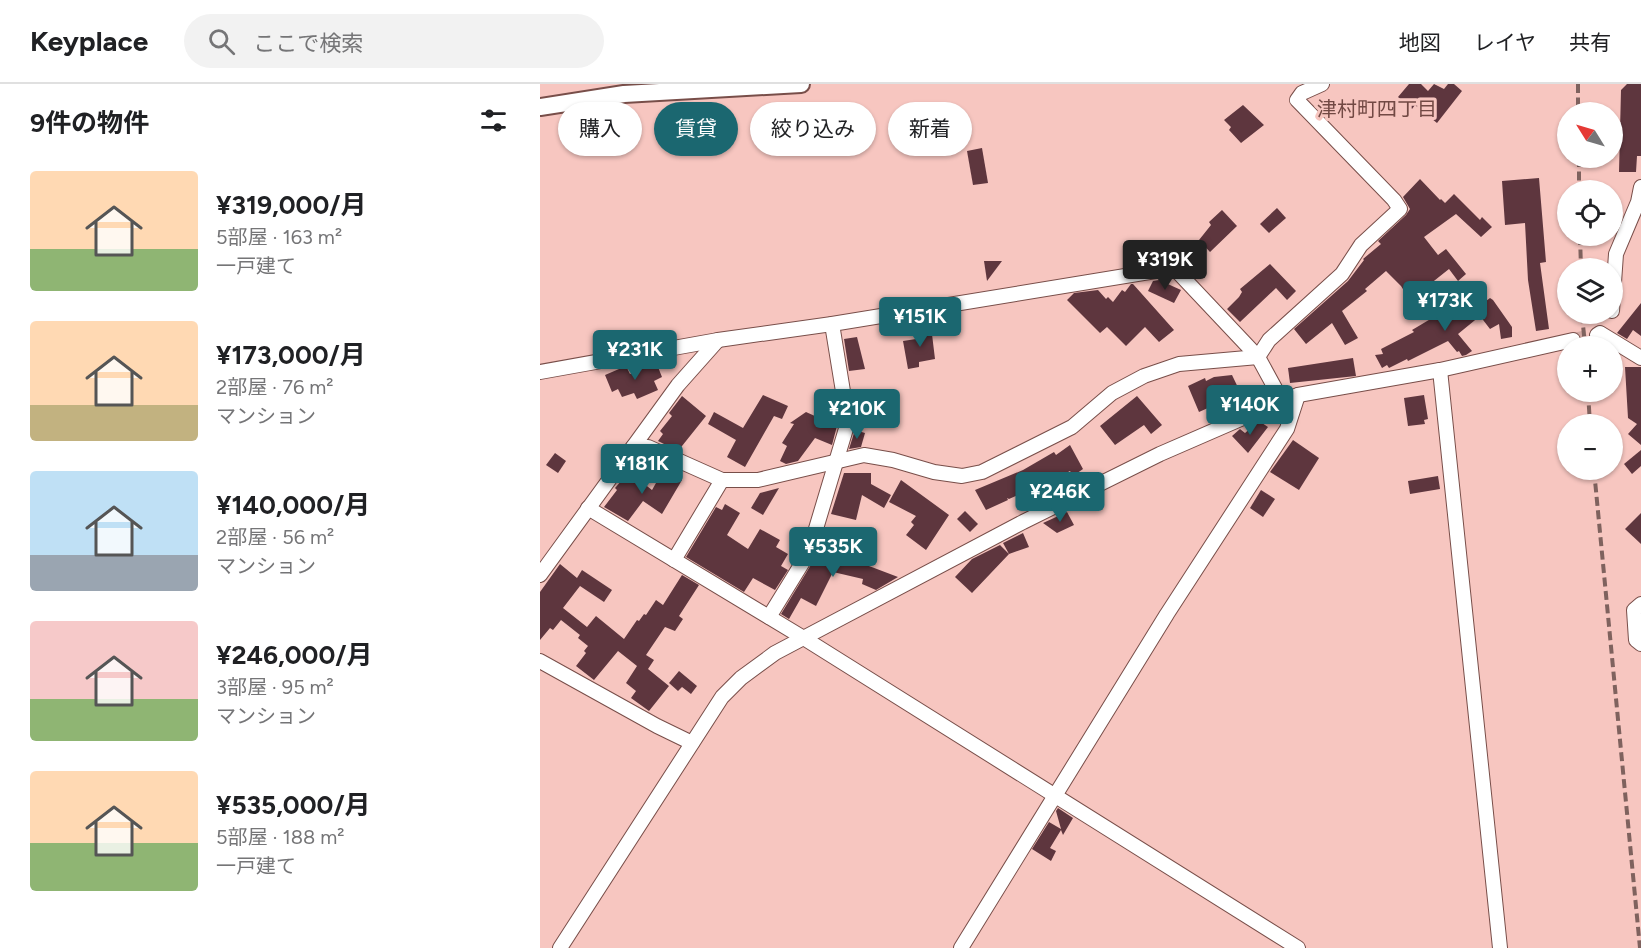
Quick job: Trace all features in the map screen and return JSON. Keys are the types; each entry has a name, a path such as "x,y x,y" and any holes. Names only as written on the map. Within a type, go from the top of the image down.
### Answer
{"main road":[{"path":"540,107 624,94 801,84"}],"street":[{"path":"1258,357 1269,340 1342,274 1361,245 1400,209 1394,200 1297,100 1302,93 1322,84"},
{"path":"1616,258 1638,202 1641,187"},
{"path":"540,372 718,340 832,324 1174,268 1258,357 1282,401"},
{"path":"769,617 809,552 848,422 832,324"},
{"path":"1605,324 1599,334 1641,358"},
{"path":"540,575 678,385 718,340"},
{"path":"560,948 722,697 741,678 802,637 1023,522 1160,454 1282,401 1299,395 1440,370 1557,344"},
{"path":"633,447 648,447 722,480 758,480 864,455 893,460 934,472 962,476 982,471 1072,427 1112,393 1144,376 1179,364 1258,357"},
{"path":"1440,370 1500,948"},
{"path":"961,948 1167,614 1287,429 1299,395"},
{"path":"674,560 722,480"},
{"path":"588,508 802,637 1298,948"},
{"path":"1641,603 1634,610 1636,640 1641,644"},
{"path":"540,661 692,743"}],"building":[{"path":"1409,84 1421,84 1428,91 1434,84 1444,89 1448,84 1454,84 1462,91 1437,123 1415,105 1412,109 1398,97"},
{"path":"1627,84 1641,84 1641,156 1637,156 1636,172 1619,172 1619,168 1623,168 1621,90"},
{"path":"1243,105 1264,125 1241,143 1229,130 1231,127 1224,120"},
{"path":"982,148 988,183 973,185 968,156 972,156 972,150"},
{"path":"1539,178 1546,262 1540,263 1549,329 1536,331 1528,280 1525,223 1505,225 1502,181"},
{"path":"1420,179 1445,203 1454,194 1480,220 1482,217 1492,227 1481,237 1456,214 1424,237 1438,255 1446,249 1466,274 1458,281 1449,269 1415,296 1413,293 1408,297 1386,271 1365,289 1367,291 1342,311 1358,338 1345,345 1332,323 1306,344 1294,329 1348,281 1363,259 1381,244 1378,241 1406,215 1410,209 1403,197"},
{"path":"1277,208 1286,218 1269,233 1260,224"},
{"path":"1222,210 1237,226 1210,252 1199,240 1211,225 1209,222"},
{"path":"984,261 1002,261 987,281"},
{"path":"1270,264 1296,291 1287,300 1276,288 1240,322 1227,309 1239,297 1242,292 1240,289"},
{"path":"1159,280 1181,290 1174,303 1148,291 1153,281"},
{"path":"1131,284 1174,330 1159,342 1145,327 1126,346 1107,327 1100,333 1067,300 1074,293 1098,290 1106,299 1108,297 1113,302 1122,290 1125,292"},
{"path":"1473,294 1482,304 1490,298 1493,300 1512,327 1512,337 1501,339 1499,324 1490,329 1480,316 1458,334 1472,351 1466,355 1462,356 1448,341 1408,361 1407,359 1389,368 1387,365 1382,368 1375,355 1383,354 1381,349 1414,332 1412,330 1449,308 1453,312"},
{"path":"1641,303 1641,336 1633,330 1627,339 1617,333"},
{"path":"931,326 935,359 919,362 919,367 908,369 903,341 916,339 914,329"},
{"path":"857,337 865,369 849,371 844,339"},
{"path":"1353,358 1356,376 1290,383 1288,368"},
{"path":"656,362 662,377 654,381 658,390 637,399 634,393 622,397 618,389 612,392 605,375 626,366 630,374"},
{"path":"1625,367 1641,367 1641,445 1628,434 1637,424 1628,418"},
{"path":"1232,375 1244,400 1231,405 1228,399 1199,412 1188,386 1205,378 1206,381 1214,377"},
{"path":"763,395 788,406 782,419 774,416 745,467 727,457 736,440 708,424 714,412 743,428"},
{"path":"1424,395 1428,419 1424,420 1425,424 1408,426 1404,398"},
{"path":"682,396 706,416 678,451 658,441 663,434 660,431 672,416 669,413"},
{"path":"1137,396 1162,425 1151,434 1144,425 1115,445 1100,426"},
{"path":"806,412 837,426 832,445 815,438 798,461 786,464 780,461 787,446 782,443 794,424 790,423"},
{"path":"1259,421 1268,427 1248,453 1232,436 1240,429 1245,433"},
{"path":"855,430 865,433 861,447 849,449"},
{"path":"1293,440 1319,458 1299,490 1270,472"},
{"path":"1070,445 1083,469 1073,476 1070,471 1049,482 1051,486 1029,497 1025,492 1007,498 1008,500 986,510 975,490 1023,470 1054,452 1056,455"},
{"path":"1641,450 1641,466 1632,474 1624,464"},
{"path":"555,453 566,461 558,473 546,465"},
{"path":"664,469 682,480 662,514 643,501 628,521 604,507 617,490 615,488 629,472 652,490"},
{"path":"844,473 871,473 871,484 891,495 884,508 862,495 856,520 831,514"},
{"path":"1438,476 1440,489 1410,494 1408,481"},
{"path":"901,480 949,515 926,550 906,535 914,525 911,522 916,516 889,502"},
{"path":"779,488 763,515 751,508 760,493"},
{"path":"1261,490 1275,499 1263,517 1250,508"},
{"path":"725,504 740,513 727,535 748,549 760,529 780,540 776,547 788,554 781,566 788,570 775,590 753,578 744,592 686,557 716,507 722,510"},
{"path":"965,511 978,524 970,532 957,519"},
{"path":"1067,512 1074,525 1057,533 1043,523"},
{"path":"1641,513 1641,544 1625,529"},
{"path":"1023,533 1029,547 1009,554 1003,543"},
{"path":"1000,545 1009,554 972,593 955,577 972,559"},
{"path":"820,550 898,577 876,590 862,584 863,579 833,572 816,606 801,598 789,619 781,614"},
{"path":"560,564 577,578 582,570 612,590 604,602 580,586 563,608 587,627 596,616 624,639 637,620 639,621 644,614 646,615 656,600 663,605 682,575 699,585 679,616 683,619 675,631 665,627 646,655 654,660 648,669 669,686 649,711 631,698 636,691 626,683 637,666 618,651 594,680 576,666 586,653 584,651 588,646 578,638 580,635 561,620 540,640 540,592"},
{"path":"679,671 697,686 691,694 682,687 678,691 669,683"},
{"path":"1058,808 1073,818 1063,835 1061,830 1050,848 1056,851 1051,861 1032,849 1049,822 1061,829 1056,811"}],"tunnel":[{"path":"1592,336 1597,335"}],"railway":[{"path":"1578,84 1578,102"},
{"path":"1579,168 1579,180"},
{"path":"1580,246 1581,258"},
{"path":"1583,324 1584,336"},
{"path":"1589,402 1589,414"},
{"path":"1595,480 1640,948"}],"district":[{"name":"津村町四丁目","path":"1377,109"}]}
